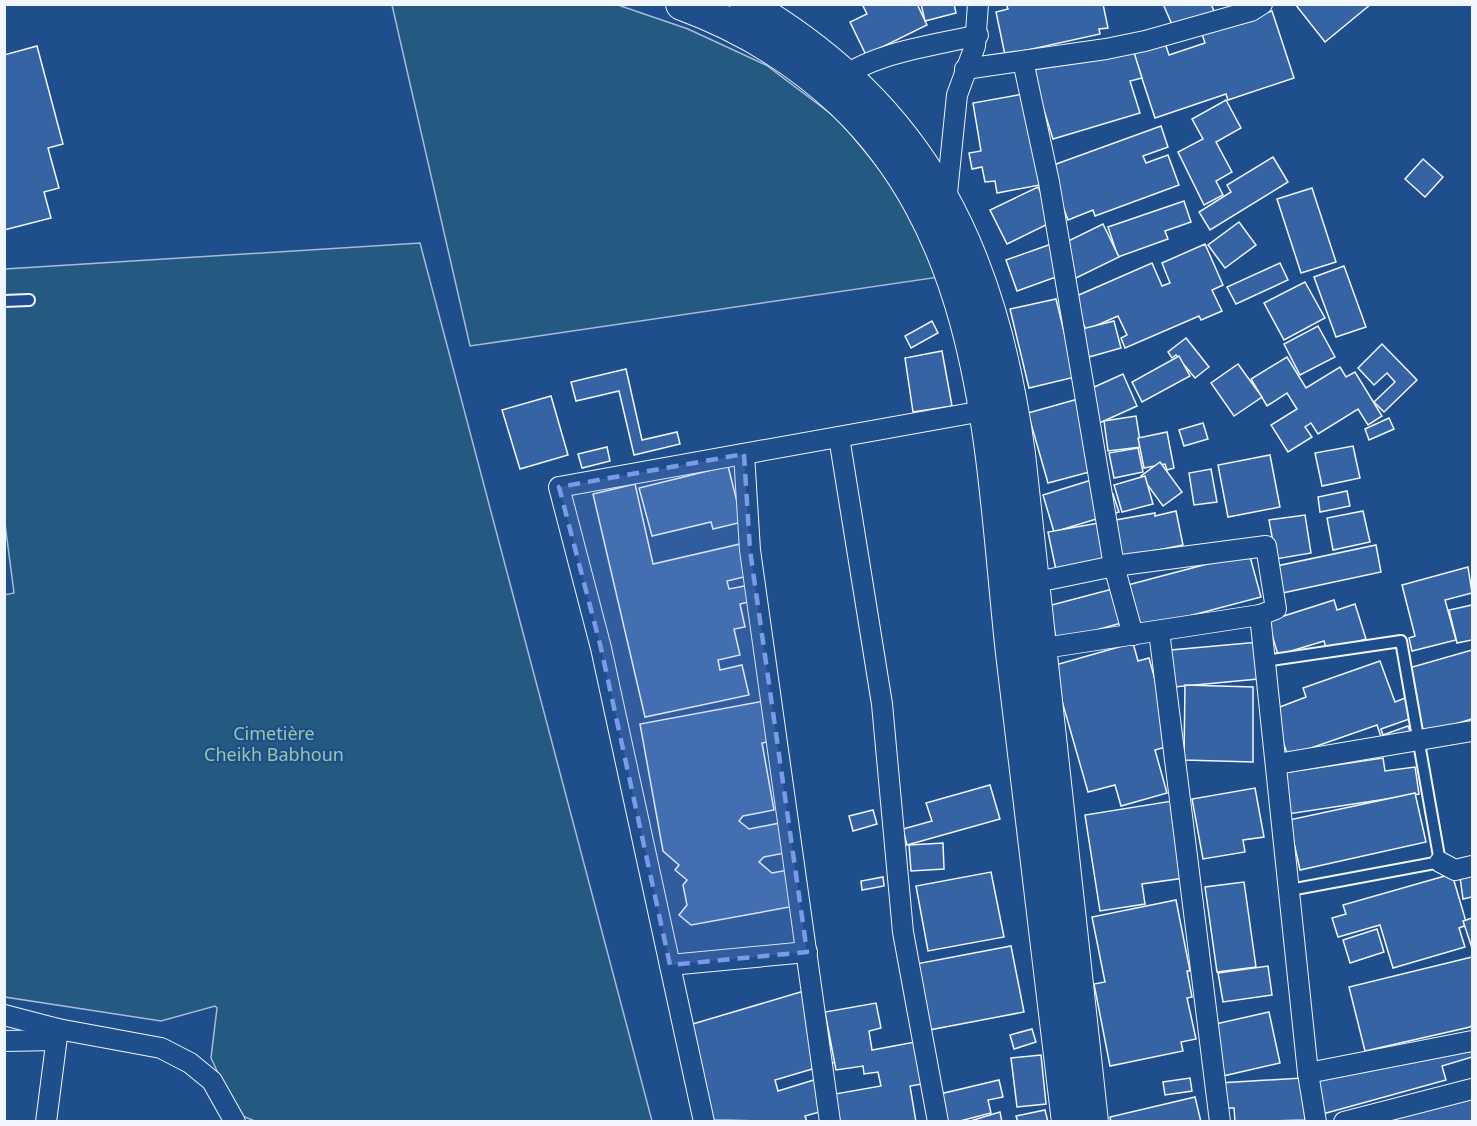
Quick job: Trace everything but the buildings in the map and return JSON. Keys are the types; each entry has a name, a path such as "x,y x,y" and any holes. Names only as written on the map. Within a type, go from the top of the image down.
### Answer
{"main road":[{"path":"682,4 734,26 837,82 866,93 909,146 946,203 961,233 984,295 1025,651 1068,1122"},
{"path":"746,4 811,46 890,156 930,221 951,270 998,408 1032,583 1025,651 1092,1122"}],"street":[{"path":"946,203 957,95 978,35 978,4"},
{"path":"965,69 1145,41 1251,11 1262,4"},
{"path":"837,82 872,61 978,35"},
{"path":"1023,61 1049,182 1114,566 1134,635"},
{"path":"704,1122 601,648 559,487 998,408"},
{"path":"839,437 882,704 903,932 938,1122"},
{"path":"744,454 750,550 830,1122"},
{"path":"1025,651 1260,615 1276,609 1266,546 1114,566 1032,583"},
{"path":"1260,615 1308,1073 1316,1122"},
{"path":"1159,631 1220,1122"},
{"path":"1277,764 1473,731"},
{"path":"1440,862 1455,870 1473,866"},
{"path":"670,965 807,952"},
{"path":"4,1015 57,1035 160,1048 180,1058 212,1081 235,1122"},
{"path":"4,1041 57,1035"},
{"path":"46,1122 57,1035"},
{"path":"1308,1073 1473,1041"},
{"path":"1344,1122 1473,1089"}],"lane":[{"path":"4,301 29,300"},
{"path":"1265,661 1401,641 1440,862 1290,890"}],"highlighted area":[{"path":"744,454 750,550 807,952 670,965 601,648 559,487"}],"green space":[{"path":"392,5 618,5 688,29 766,65 839,120 908,204 946,276 470,346"},
{"name":"Cimetière Cheikh Babhoun","path":"420,243 652,1121 255,1121 237,1114 211,1058 217,1008 215,1006 161,1021 5,997 4,595 14,593 4,516 5,269"}]}
